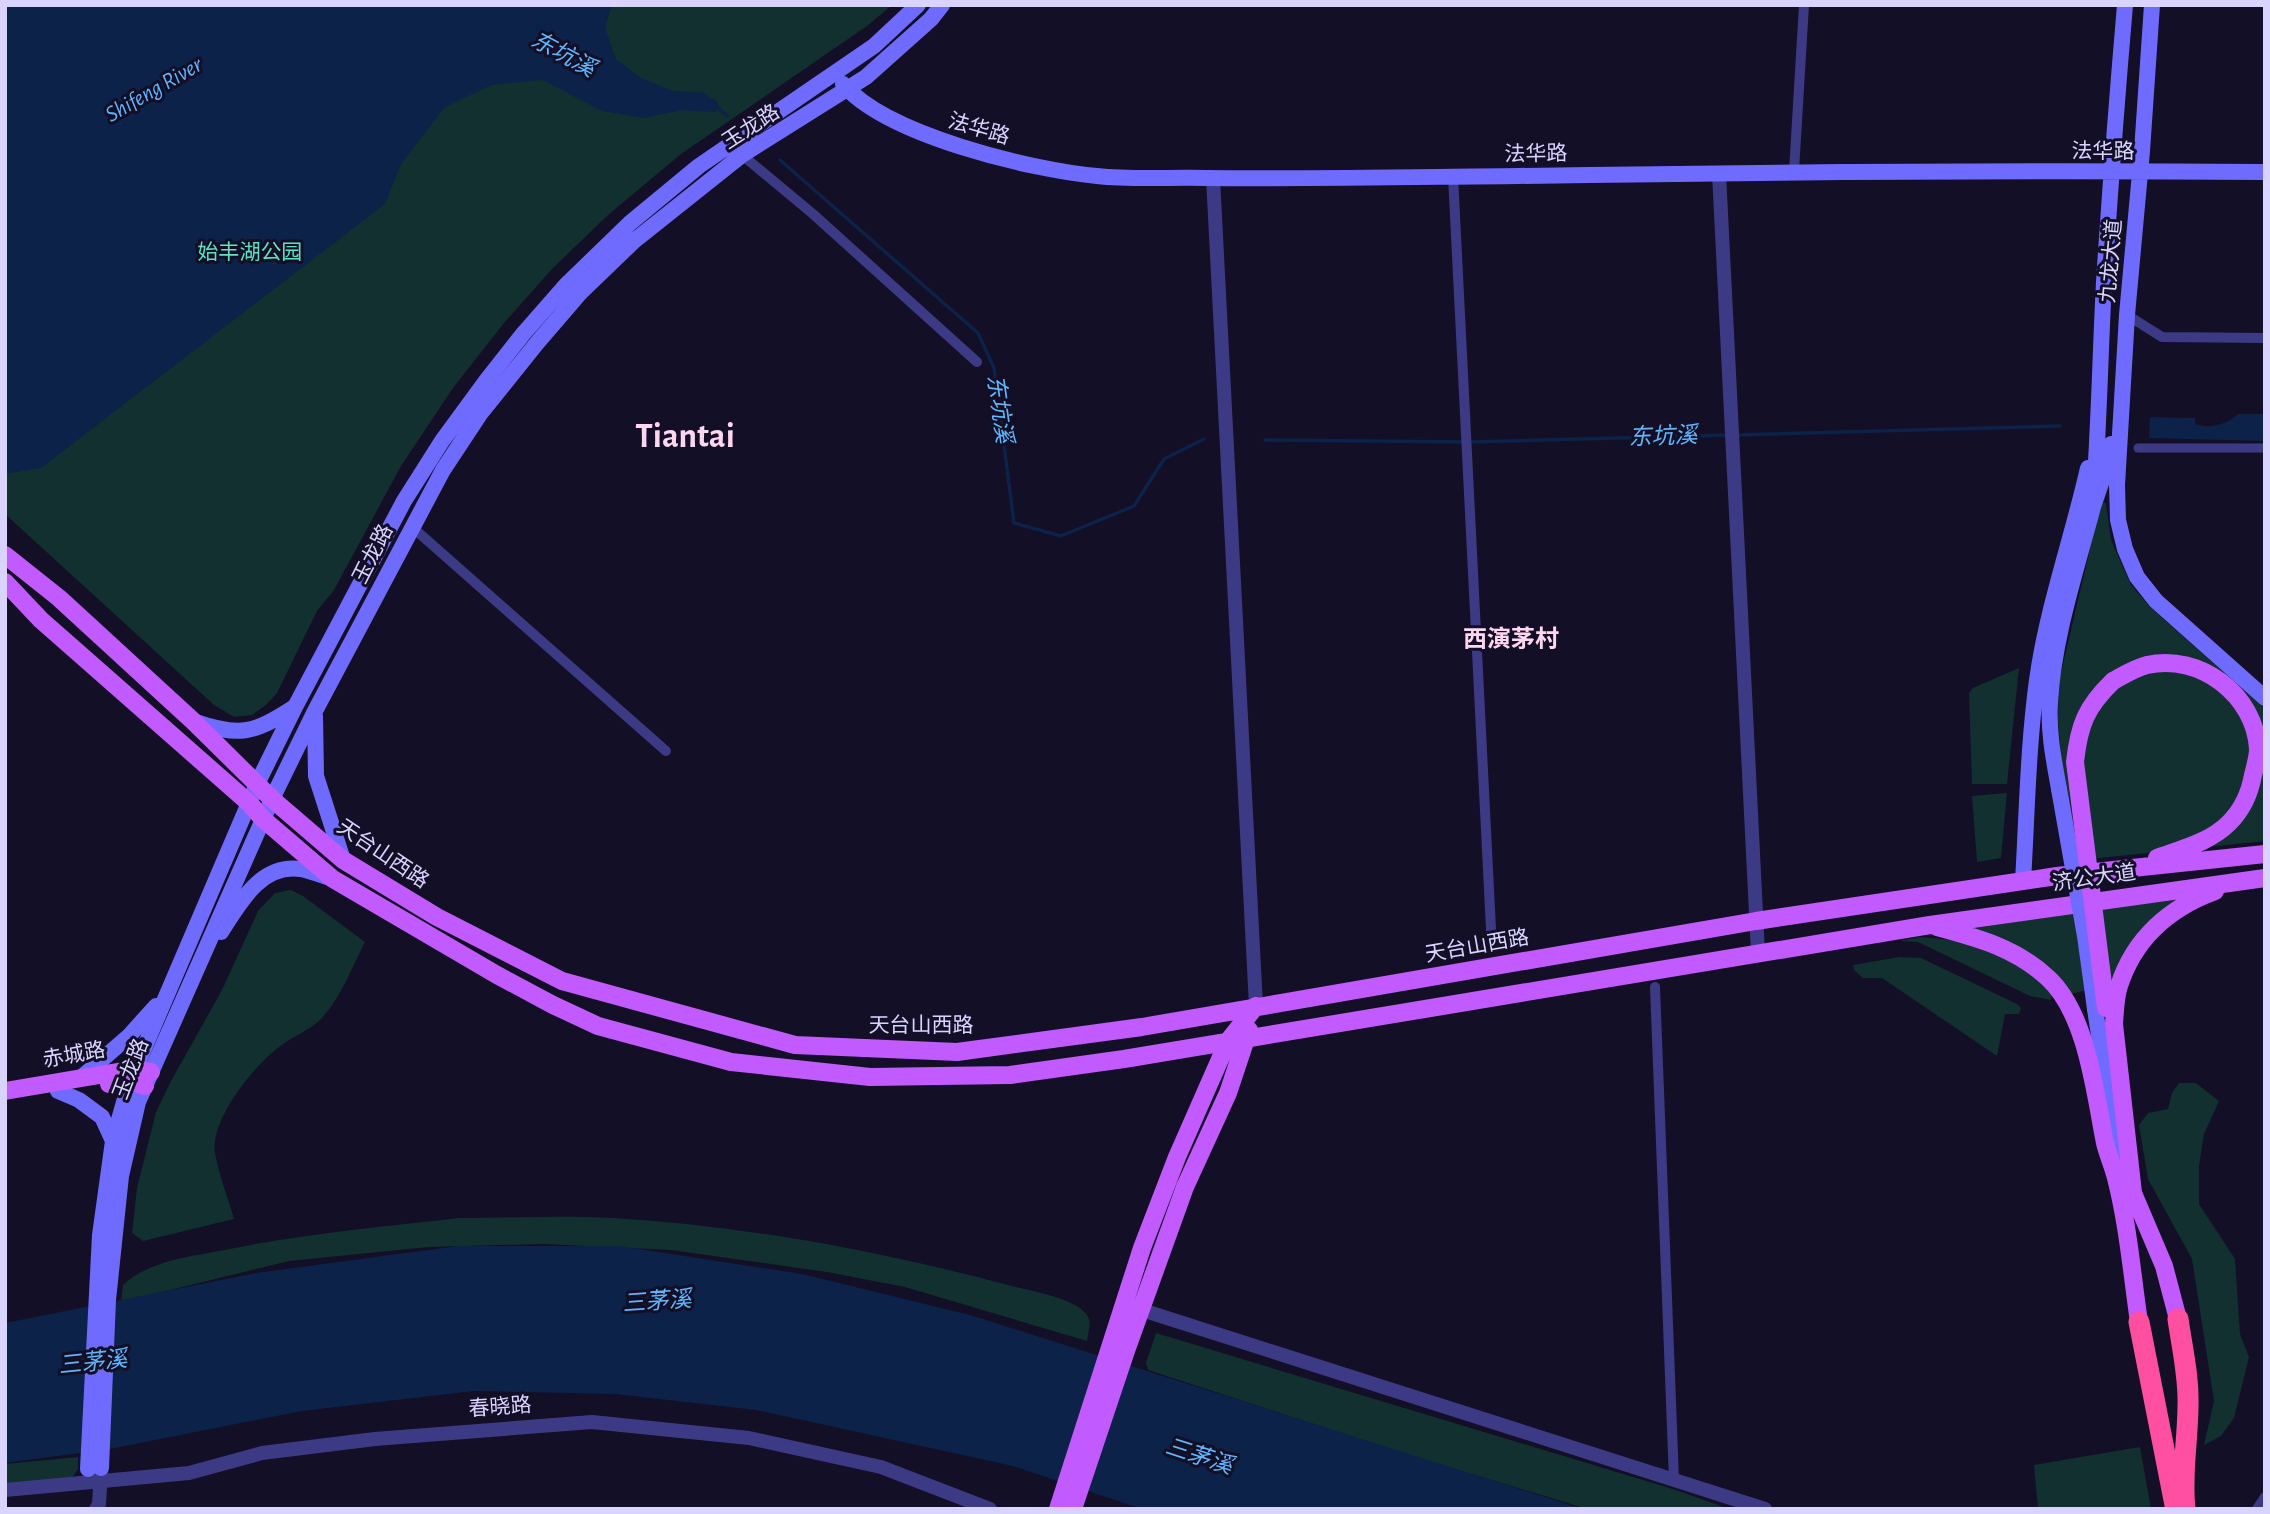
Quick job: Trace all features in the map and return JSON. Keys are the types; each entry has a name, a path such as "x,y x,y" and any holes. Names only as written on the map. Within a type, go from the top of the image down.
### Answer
{"highway":[{"path":"2178,1319 2187,1376 2188,1405 2183,1471 2185,1509"},
{"path":"2139,1322 2176,1509"}],"main road":[{"name":"玉龙路","path":"101,1301 121,1176 138,1102 140,1077 166,993 258,782 404,501 442,441 523,334 566,285 640,215 699,166 874,46 918,5"},
{"name":"玉龙路","path":"101,1301 100,1235 113,1141 140,1077 197,969 272,799 315,711 443,470 480,414 580,293 634,241 742,155 875,69 931,19 942,5"},
{"name":"九龙大道","path":"2104,284 2125,5"},
{"name":"九龙大道","path":"2152,5 2127,315 2117,485 2118,520 2125,549 2137,577 2156,601 2265,698"},
{"name":"法华路","path":"834,74 847,89 875,111 894,122 935,138 1018,162 1097,176 1213,178 1794,171 2265,172"},
{"path":"2093,506 2104,284"},
{"path":"2023,881 2038,678 2053,600 2088,469 2092,376 2104,284"},
{"path":"2127,315 2109,460 2093,506 2053,670 2050,705 2051,735 2059,789 2085,936 2109,1002 2108,1048 2121,1144 2139,1322"},
{"name":"天台山西路","path":"5,555 59,597 258,782 272,799 343,860 437,917 562,981 795,1045 957,1052 1142,1027 1756,921 2023,881"},
{"path":"5,582 41,620 333,879 553,1006 598,1026 731,1062 870,1077 1023,1073 1930,925 1987,940 2022,957 2049,979 2067,1004 2090,1060 2106,1147 2133,1193 2164,1266 2178,1319"},
{"path":"2124,1177 2129,1139 2075,762 2078,738 2084,716 2095,698 2113,681 2130,671 2159,664 2188,667 2210,674 2231,688 2252,721 2258,750 2250,793 2229,823 2198,844 2128,867"},
{"path":"193,721 211,727 252,731 271,723 295,707"},
{"path":"315,711 316,776 343,860"},
{"name":"济公大道","path":"2023,881 2128,867 2265,854"},
{"path":"197,969 243,898 257,882 276,872 299,869 333,879"},
{"path":"2109,1002 2141,941 2166,916 2194,899 2257,878"},
{"name":"济公大道","path":"1930,925 2257,878"},
{"path":"83,1076 129,1037 166,993"},
{"path":"1067,1504 1120,1345 1142,1248 1177,1157 1256,1006"},
{"path":"1120,1345 1142,1310 1185,1187 1228,1093 1237,1040"},
{"path":"1020,1043 1023,1073"},
{"path":"791,1068 795,1045"},
{"name":"赤城路","path":"5,1091 83,1076 140,1077"},
{"name":"赤城路","path":"5,1101 140,1077"},
{"path":"58,1091 79,1100 102,1117 113,1141"},
{"path":"95,1475 101,1301"}],"street":[{"path":"1794,171 1804,5"},
{"path":"742,155 813,214 977,362"},
{"path":"1719,173 1758,953"},
{"path":"1453,176 1492,949"},
{"path":"1213,178 1256,1006"},
{"path":"2127,315 2162,337 2265,338"},
{"path":"2138,448 2265,448"},
{"path":"411,526 666,751"},
{"path":"1655,987 1674,1480"},
{"path":"1142,1310 1765,1509"},
{"name":"春晓路","path":"5,1489 95,1475 189,1474 262,1454 375,1439 592,1422 749,1438 881,1467 990,1509"},
{"path":"94,1509 95,1475"},
{"path":"2257,1509 2265,1497"}],"green space":[{"name":"始丰湖公园","path":"5,5 892,5 867,26 681,154 608,215 552,269 504,323 453,388 401,466 334,590 317,611 277,693 252,715 234,717 214,705 5,514"},
{"path":"2101,503 2106,503 2111,540 2131,585 2151,608 2265,709 2265,841 2080,860 2062,765 2058,720 2059,681"},
{"path":"2019,668 2007,784 1972,784 1969,693 1973,688"},
{"path":"2007,793 2001,858 1977,862 1972,796"},
{"path":"291,890 365,942 340,993 327,1012 315,1024 284,1043 269,1056 246,1080 226,1110 215,1139 215,1153 234,1219 143,1241 132,1233 137,1188 156,1112 222,990 258,911 275,893"},
{"path":"2183,897 2114,983 2071,994 1969,929"},
{"path":"1921,937 1963,941 2010,955 2052,993 2051,1000 2030,996 1918,942 1899,941"},
{"path":"1899,957 1921,958 2021,1008 2019,1014 2005,1014 1997,1056 1882,978 1863,978 1854,970 1853,965"},
{"path":"2179,1083 2196,1083 2219,1101 2204,1134 2199,1166 2199,1204 2235,1259 2240,1334 2249,1357 2234,1418 2221,1436 2204,1445 2214,1401 2192,1259 2148,1179 2139,1125 2148,1113 2168,1109 2172,1093"},
{"path":"459,1218 613,1218 761,1233 859,1250 1072,1303 1087,1315 1087,1341 905,1287 827,1272 671,1250 543,1244 428,1247 289,1261 121,1302 123,1285 145,1270 171,1261 341,1231"},
{"path":"1156,1333 1676,1490 1729,1509 1587,1509 1393,1450 1148,1370 1146,1363"},
{"path":"2140,1447 2151,1509 2038,1509 2034,1465"},
{"path":"78,1457 78,1469 70,1481 5,1486 5,1464"}],"water":[{"name":"Shifeng River","path":"5,5 612,5 605,28 616,59 641,78 673,91 702,92 718,102 716,112 683,110 643,118 602,111 543,80 491,85 444,108 401,164 385,204 41,468 5,474"},
{"path":"2238,414 2265,414 2265,441 2149,438 2150,417 2195,418 2195,424 2212,426 2228,421"},
{"name":"三茅溪","path":"458,1246 620,1246 802,1274 970,1315 1583,1509 1142,1509 1013,1466 756,1410 615,1394 474,1391 302,1411 110,1449 5,1463 5,1323 256,1273"}],"waterway":[{"name":"东坑溪","path":"716,106 727,116"},
{"name":"东坑溪","path":"780,160 978,333 994,368 1014,523 1061,536 1134,506 1164,459 1204,439"},
{"name":"东坑溪","path":"1736,435 2060,426"},
{"name":"东坑溪","path":"1265,440 1471,442 1729,435"}],"district":[{"name":"Tiantai","path":"685,436"},
{"name":"西演茅村","path":"1511,640"}]}
